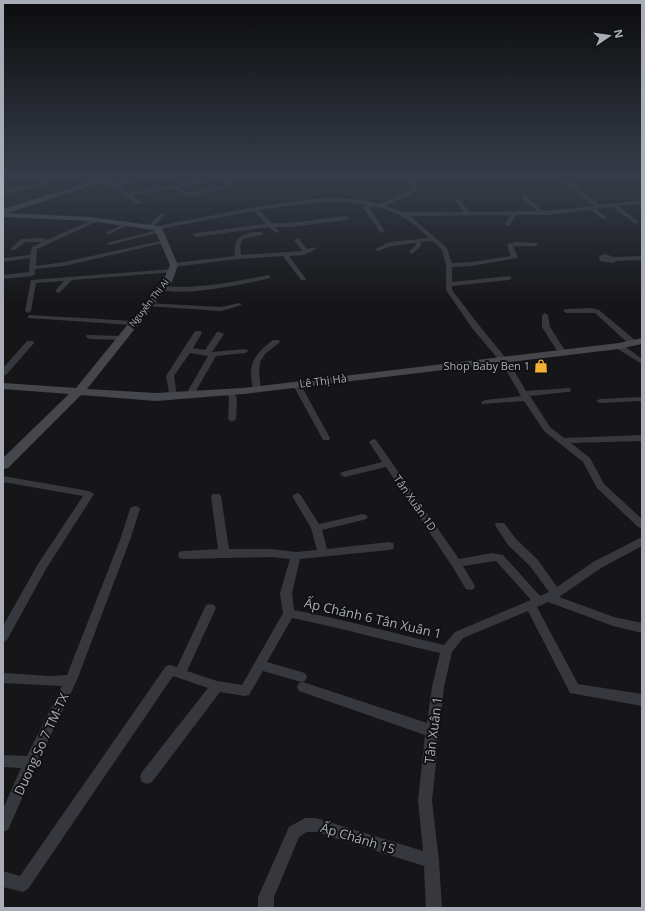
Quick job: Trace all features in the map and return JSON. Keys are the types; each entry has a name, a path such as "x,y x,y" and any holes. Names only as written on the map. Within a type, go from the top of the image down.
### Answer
{"street":[{"path":"68,219 96,220 156,229 165,242 173,268"},
{"path":"156,229 160,219"},
{"path":"110,243 156,229 208,219"},
{"path":"264,219 276,231"},
{"path":"196,234 343,219"},
{"path":"373,219 382,231"},
{"path":"409,219 445,249 449,265 449,290 503,359 547,429 587,460 600,486 642,525"},
{"path":"508,224 511,219"},
{"path":"631,219 636,222"},
{"path":"96,220 34,248 29,314 133,323"},
{"path":"108,233 127,224"},
{"path":"238,257 236,243 240,239 250,234 261,234"},
{"path":"13,249 23,240 32,239 47,242"},
{"path":"378,249 390,244 434,239"},
{"path":"297,240 306,252"},
{"path":"412,252 419,246 418,241"},
{"path":"32,275 64,264 165,242"},
{"path":"449,265 471,264 515,257 510,245 535,244"},
{"path":"3,277 32,275 70,278 173,268 238,257 306,252 314,248"},
{"path":"285,254 302,279"},
{"path":"3,260 33,256"},
{"path":"614,259 642,258"},
{"name":"Nguyễn Thị Ai","path":"3,465 79,391 162,288 173,268"},
{"path":"162,288 176,289 218,287 268,277"},
{"path":"58,290 70,278"},
{"path":"449,284 509,278"},
{"path":"147,305 221,309 239,305"},
{"path":"566,311 597,311 637,342"},
{"path":"545,316 546,327 562,352"},
{"path":"173,396 170,376 198,333"},
{"path":"189,396 220,334"},
{"path":"90,337 121,338"},
{"path":"257,390 254,371 256,362 262,352 276,342"},
{"name":"Lê Thị Hà","path":"3,386 156,397 189,396 257,390 619,346 637,342"},
{"path":"3,373 30,343"},
{"path":"619,346 642,362"},
{"path":"188,350 210,353 245,351"},
{"path":"297,385 326,438"},
{"path":"485,402 567,390"},
{"path":"231,392 233,399 232,419"},
{"path":"600,401 642,399"},
{"path":"563,441 642,438"},
{"name":"Tân Xuân 1D","path":"373,442 456,563 470,586"},
{"path":"345,474 388,464"},
{"path":"3,479 89,494 36,578 3,637"},
{"path":"216,496 224,553"},
{"path":"297,496 316,528 323,553"},
{"path":"71,680 125,540 135,509"},
{"path":"316,528 363,517"},
{"path":"500,525 512,542 534,563 543,600 574,689 642,700"},
{"name":"Tân Xuân 1","path":"434,908 432,861 425,801 438,687 447,650 459,636 543,600 597,565 642,541"},
{"path":"183,555 224,553 296,556 389,546"},
{"name":"Ấp Chánh 6 Tân Xuân 1","path":"296,556 286,593 289,613 338,623 373,633 447,650"},
{"path":"456,563 492,557 499,558 543,600 642,628"},
{"path":"180,673 210,608"},
{"path":"3,879 22,884 170,670 217,686 245,691 289,613"},
{"path":"259,665 432,730"},
{"name":"Duong So 7 TM-TX","path":"3,678 50,681 71,680 31,762 3,826"},
{"path":"147,777 217,686"},
{"path":"3,761 31,762"},
{"name":"Ấp Chánh 15","path":"266,908 266,897 294,832 305,825 316,825 432,861"}],"place":[{"name":"Shop Baby Ben 1","path":"541,366"}]}
